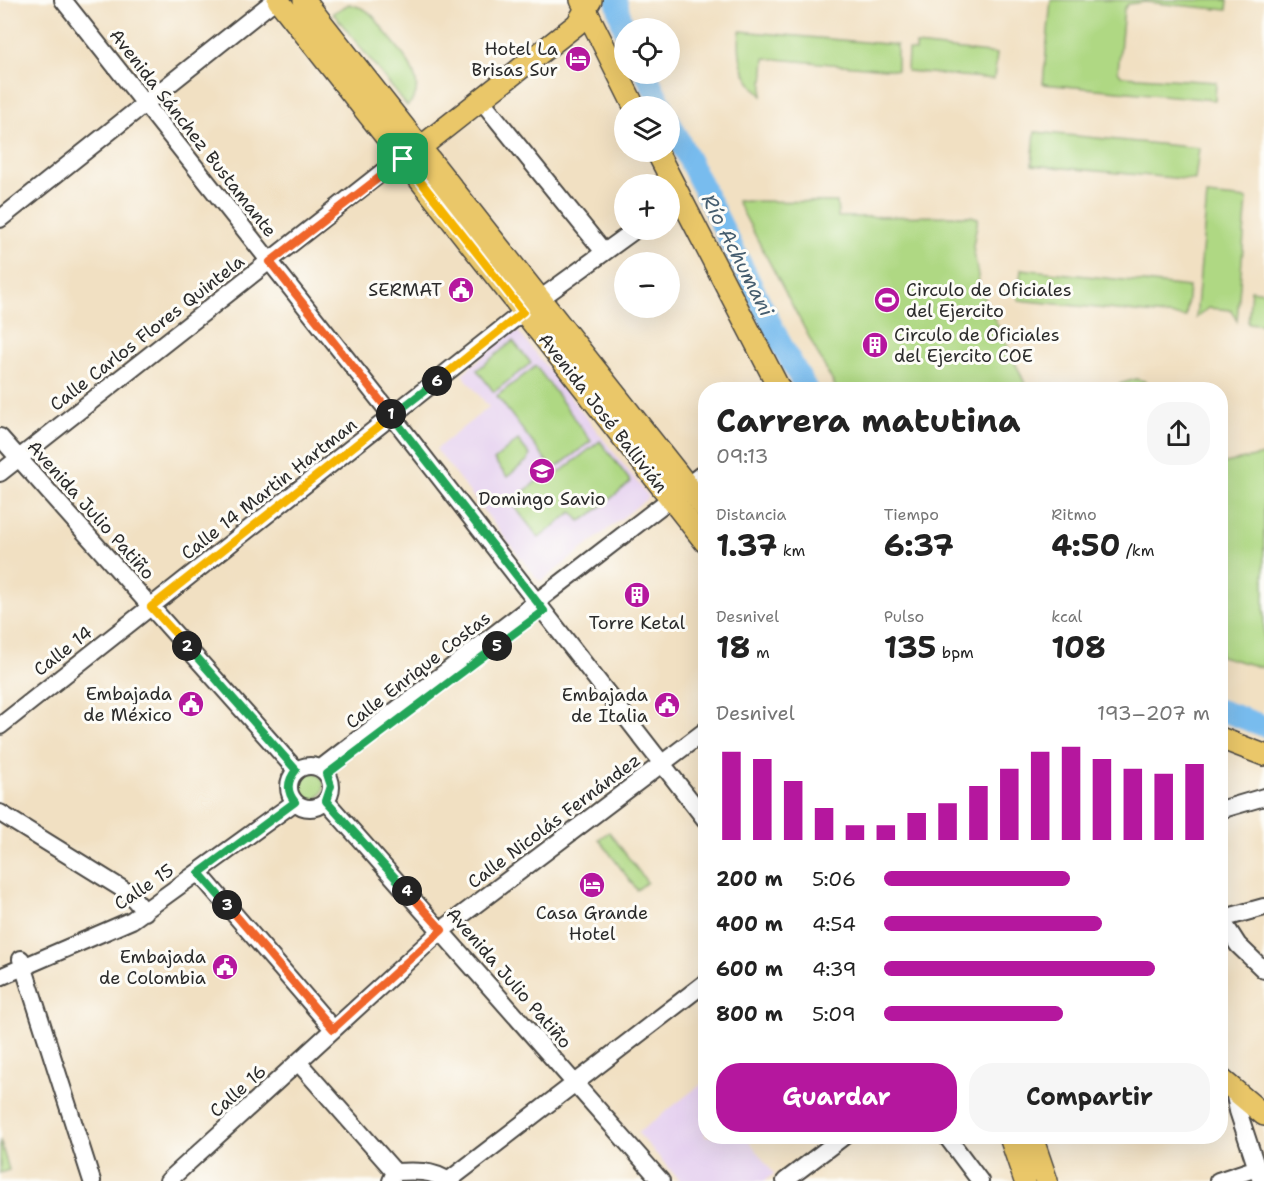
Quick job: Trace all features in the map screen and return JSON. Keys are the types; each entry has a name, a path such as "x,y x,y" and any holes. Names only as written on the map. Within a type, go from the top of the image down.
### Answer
{"main road":[{"name":"Avenida José Ballivián","path":"277,0 523,312 690,497"},
{"name":"Avenida José Ballivián","path":"304,0 540,299 690,497 698,521"},
{"path":"403,159 422,148 577,24 586,3"},
{"path":"586,3 629,96"},
{"path":"680,212 776,382"},
{"path":"1228,741 1264,755"},
{"path":"1228,1086 1264,1115"},
{"path":"1012,1144 1025,1181"},
{"path":"1034,1144 1047,1181"}],"street":[{"name":"Avenida Sánchez Bustamante","path":"63,0 392,416 698,810"},
{"path":"0,219 277,0"},
{"path":"482,101 604,252"},
{"name":"Calle Carlos Flores Quintela","path":"0,473 403,159"},
{"path":"540,299 621,240"},
{"name":"Calle 14 Martin Hartman","path":"151,607 523,312"},
{"name":"Avenida Julio Patiño","path":"0,437 296,770"},
{"path":"690,497 698,484"},
{"name":"Calle Enrique Costas","path":"324,771 541,606 690,497"},
{"name":"Calle 14","path":"0,726 151,607"},
{"name":"Calle Nicolás Fernández","path":"333,1029 442,930 698,736"},
{"path":"308,765 324,771 331,786 326,801 320,806 307,808 292,799 289,781 296,770 308,765"},
{"path":"1228,808 1264,797"},
{"name":"Calle 15","path":"0,977 22,962 110,920 142,908 199,873 292,799"},
{"name":"Calle 15","path":"142,908 292,799"},
{"name":"Avenida Julio Patiño","path":"326,801 662,1181"},
{"path":"0,813 129,893 142,908"},
{"path":"199,873 333,1029"},
{"path":"1228,916 1264,907"},
{"path":"1228,930 1238,945 1264,970"},
{"path":"22,962 92,1181"},
{"name":"Calle 15","path":"0,965 22,962"},
{"path":"298,1062 393,1177 426,1172 439,1174 448,1181 698,988"},
{"name":"Calle 16","path":"168,1181 333,1029"},
{"path":"1218,1181 1259,1175 1228,1088"},
{"path":"785,1181 834,1144"},
{"path":"952,1144 980,1181"}],"shaded area":[{"name":"Domingo Savio","path":"518,331 649,497 542,581 537,579 436,449 489,407 462,374 512,332"},
{"path":"698,1087 698,1144 751,1144 774,1174 764,1181 680,1181 638,1133"}],"green space":[{"path":"1051,0 1228,0 1227,10 1145,2 1128,4 1124,9 1118,71 1122,76 1216,82 1215,100 1043,84"},
{"path":"349,4 363,8 372,15 405,57 415,78 416,88 414,97 407,106 333,13"},
{"path":"740,31 897,45 897,70 765,58 762,96 750,82 742,66 739,50"},
{"path":"916,45 997,54 994,79 907,71 908,50 916,51"},
{"path":"1035,132 1199,148 1195,180 1032,165"},
{"path":"1207,195 1247,199 1237,321 1231,310 1208,308 1196,318"},
{"name":"Circulo de Oficiales del Ejercito","path":"737,201 837,202 838,217 971,216 978,218 973,246 980,288 1024,382 833,382"},
{"path":"1021,269 1189,287 1186,317 1018,300"},
{"path":"1251,290 1264,292 1264,325 1248,323"},
{"path":"513,341 531,363 494,392 477,370"},
{"path":"536,366 591,441 553,470 497,396"},
{"path":"1136,379 1145,382 1126,382"},
{"path":"518,440 530,455 528,460 507,477 494,460"},
{"path":"600,441 631,482 588,517 580,521 572,512 539,538 511,502 542,477 547,482"},
{"path":"1264,455 1264,668 1228,658 1228,462"},
{"path":"310,772 320,776 324,786 320,796 310,800 300,796 296,786 300,776"},
{"path":"609,832 647,882 637,890 599,839"},
{"path":"0,1140 9,1170 0,1173"}],"waterway":[{"name":"Río Achumani","path":"616,0 621,18"},
{"name":"Río Achumani","path":"651,84 657,96"},
{"name":"Río Achumani","path":"680,142 781,344 802,382"},
{"name":"Río Achumani","path":"1228,713 1264,726"}],"place":[{"name":"Hotel La Brisas Sur","path":"578,59"},
{"name":"SERMAT","path":"461,290"},
{"name":"Circulo de Oficiales del Ejercito","path":"887,300"},
{"name":"Circulo de Oficiales del Ejercito COE","path":"875,345"},
{"name":"Domingo Savio","path":"542,471"},
{"name":"Torre Ketal","path":"637,595"},
{"name":"Embajada de México","path":"191,704"},
{"name":"Embajada de Italia","path":"667,705"},
{"name":"Casa Grande Hotel","path":"592,885"},
{"name":"Embajada de Colombia","path":"225,967"}],"route":[{"path":"403,159 390,166 270,262 392,416 151,607 296,770 291,775 288,787 289,795 295,802 199,873 333,1029 442,930 326,801 331,792 327,774 544,611 392,416 523,312 403,159"}]}
